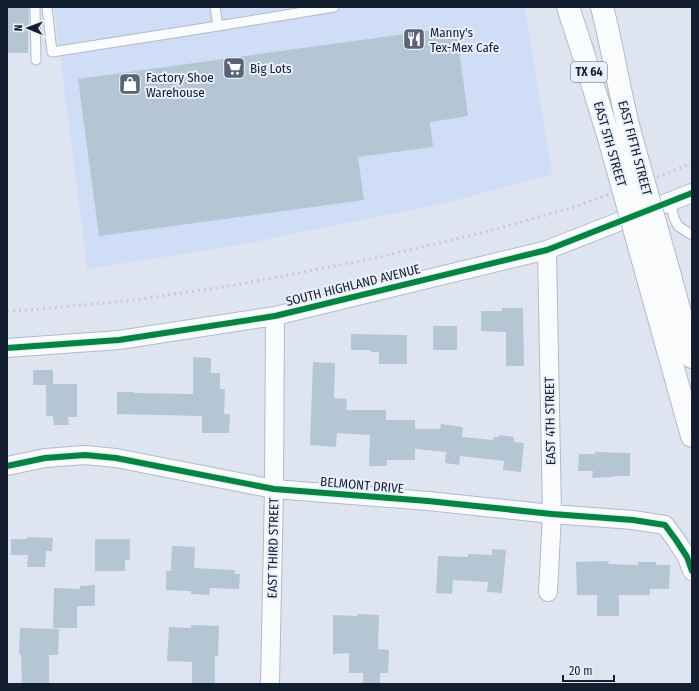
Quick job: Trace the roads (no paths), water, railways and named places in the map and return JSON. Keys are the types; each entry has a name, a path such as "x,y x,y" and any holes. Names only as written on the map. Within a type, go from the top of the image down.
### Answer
{"main road":[{"name":"EAST 5TH STREET","path":"568,7 609,138 692,436"},
{"name":"EAST FIFTH STREET","path":"602,7 623,107 692,357"}],"street":[{"name":"SOUTH HIGHLAND AVENUE","path":"7,348 119,340 275,316 547,250 692,193"},
{"name":"EAST 4TH STREET","path":"547,250 552,514 548,592"},
{"name":"EAST THIRD STREET","path":"270,684 274,489 275,316"},
{"name":"BELMONT DRIVE","path":"7,466 45,458 85,455 116,458 274,489 428,501 552,514 633,520 665,525 687,557 692,571"}],"lane":[{"path":"36,7 36,60"},
{"path":"47,7 52,52 334,7"},
{"path":"215,7 218,26"},
{"path":"670,201 674,218 678,226 692,235"}],"railway":[{"path":"7,311 135,300 235,285 371,259 485,232 571,208 692,163"}],"place":[{"name":"Manny's Tex-Mex Cafe","path":"414,39"},
{"name":"Big Lots","path":"234,68"},
{"name":"Factory Shoe Warehouse","path":"130,84"}]}
